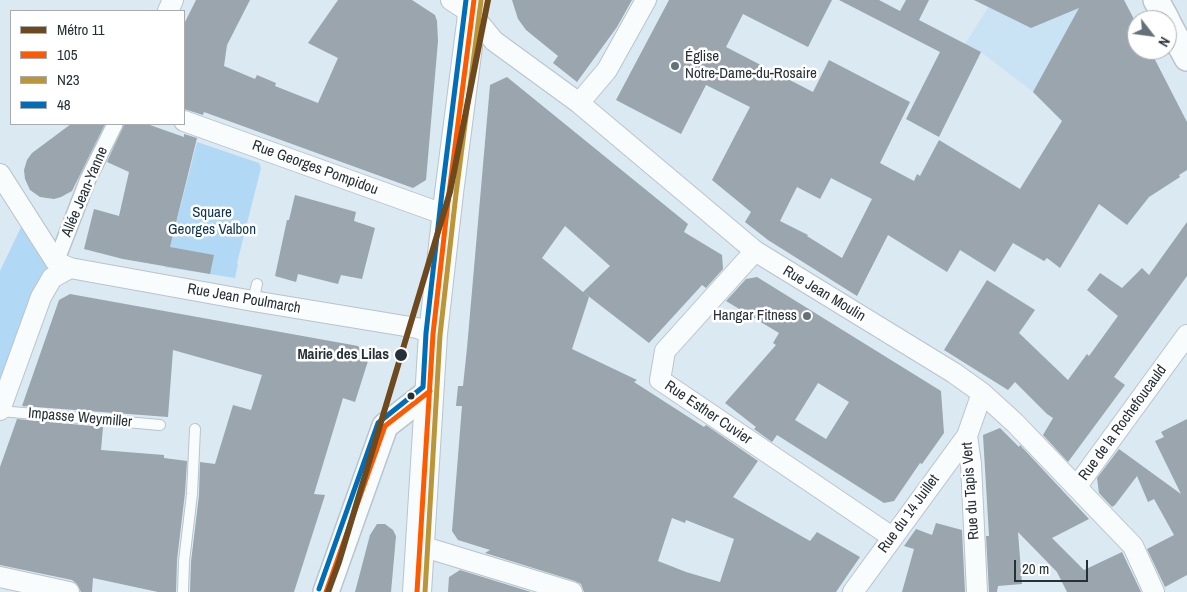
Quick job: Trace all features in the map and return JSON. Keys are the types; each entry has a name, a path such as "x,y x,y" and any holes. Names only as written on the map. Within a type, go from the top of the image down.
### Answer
{"main road":[{"path":"417,592 433,334 465,4"}],"street":[{"path":"579,103 607,70 646,0"},
{"name":"Rue Jean Moulin","path":"465,4 494,41 579,103 755,251 954,373 982,393 1015,423 1133,546 1154,592"},
{"path":"1177,39 1187,58"},
{"name":"Rue Georges Pompidou","path":"185,121 446,215"},
{"name":"Allée Jean-Yanne","path":"63,265 88,180 115,125"},
{"path":"0,174 63,265 41,296 0,410"},
{"name":"Rue Esther Cuvier","path":"755,251 665,351 660,380 892,537"},
{"name":"Rue Jean Poulmarch","path":"63,265 255,292 417,328 433,334"},
{"name":"Rue de la Rochefoucauld","path":"1076,486 1185,342"},
{"path":"326,592 384,426 430,391"},
{"name":"Rue du Tapis Vert","path":"976,592 971,464 967,436 982,393"},
{"name":"Rue du 14 Juillet","path":"853,592 967,436"},
{"path":"420,546 572,592"},
{"path":"0,577 70,592"}],"lane":[{"name":"Impasse Weymiller","path":"0,410 160,425"},
{"path":"183,592 184,561 192,494 195,429"}],"shaded area":[{"path":"993,0 1124,0 1129,10 1127,10 1127,13 1062,121 1033,92 981,52 965,44"}],"green space":[{"name":"Square Georges Valbon","path":"197,142 259,163 261,168 237,263 235,278 165,267"},
{"path":"22,225 48,264 49,271 0,395 0,271"}],"building":[{"path":"196,0 250,0 227,45 224,66 255,79 257,75 276,83 275,86 318,103 338,58 308,43 338,0 412,0 435,15 438,41 426,180 413,188 204,112 203,115 185,109 185,22"},
{"path":"512,0 632,0 617,27 577,82 553,63 558,56 526,30 518,19"},
{"path":"669,0 832,0 808,47 743,14 726,47 813,92 829,60 910,102 880,163 914,181 917,174 920,176 939,140 1020,189 1062,121 1033,92 1079,8 1031,28 974,0 1124,0 1129,10 1127,10 1127,60 1155,60 1187,122 1187,170 1179,175 1180,177 1149,197 1127,225 1099,204 1060,268 1047,258 1044,261 1013,243 995,272 960,250 947,272 888,235 857,296 768,240 745,222 751,212 712,180 750,107 706,85 681,134 616,100","holes":["831,178 872,199 842,258 808,235 780,221 797,187 820,199"]},
{"path":"839,0 879,0 900,11 906,0 929,0 919,20 981,52 939,137 906,119 940,52"},
{"path":"507,77 688,224 684,232 722,255 723,269 706,288 702,285 649,343 583,292 610,266 565,226 542,258 589,297 572,349 637,380 634,382 704,427 706,425 758,461 733,497 810,541 817,532 860,557 836,592 584,592 581,584 575,581 485,553 490,550 458,540 452,531 462,406 456,406 458,386 463,386 490,85","holes":["672,518 685,523 686,520 734,539 720,582 658,561"]},
{"path":"70,125 105,125 72,191 61,197 54,199 40,197 30,190 25,179 24,170 27,160 32,153"},
{"path":"124,125 150,125 184,137 184,134 197,138 170,247 214,255 210,274 123,259 84,249 94,209 119,216 129,172 107,162"},
{"path":"295,195 356,212 354,221 375,228 362,279 341,275 338,284 298,274 296,282 275,276 287,220 289,220"},
{"path":"1187,222 1187,276 1114,377 1125,385 1068,462 1043,435 1053,418 1015,382 1008,390 944,350 987,280 1035,310 1019,333 1068,380 1087,354 1089,356 1118,316 1087,290 1100,273 1122,288 1142,268 1149,275"},
{"path":"757,277 941,391 944,433 922,464 920,463 894,501 884,503 777,435 772,442 725,403 776,345 773,343 779,333 726,301 746,279","holes":["818,383 849,402 826,439 795,420"]},
{"path":"70,294 358,346 368,361 355,402 343,398 314,494 325,495 294,592 190,592 191,562 199,495 200,462 215,464 233,405 251,410 262,375 173,350 168,417 22,406 59,300"},
{"path":"17,419 103,427 101,450 164,455 164,458 187,461 177,560 176,592 158,592 93,578 92,592 81,592 77,584 72,580 0,565 0,467"},
{"path":"1187,419 1187,575 1165,587 1147,549 1174,535 1154,499 1148,502 1137,476 1112,507 1099,493 1097,478 1119,449 1181,494 1155,441 1164,437 1161,432"},
{"path":"1000,428 1019,447 1020,445 1089,519 1052,538 1084,570 1122,552 1141,592 1067,592 1057,572 1018,532 1022,584 998,586 997,592 989,592 986,536 989,536 983,435"},
{"path":"936,523 962,530 965,592 902,592 914,549 904,546 916,529 932,535"},
{"path":"377,524 385,524 393,530 396,536 391,592 355,592 370,535"},
{"path":"460,570 531,592 448,592 449,577"}],"metro line":[{"name":"11","path":"328,592 339,562 450,192 488,0"}],"transit line":[{"name":"48","path":"319,589 378,423 423,387 426,333 466,0"},
{"name":"105","path":"417,592 433,334 474,0"},
{"name":"N23","path":"425,592 440,335 481,1"},
{"name":"105","path":"326,592 385,426 430,391"}],"place":[{"name":"Église Notre-Dame-du-Rosaire","path":"675,66"},
{"name":"Hangar Fitness","path":"807,316"},
{"name":"Mairie des Lilas","path":"401,355"}]}
